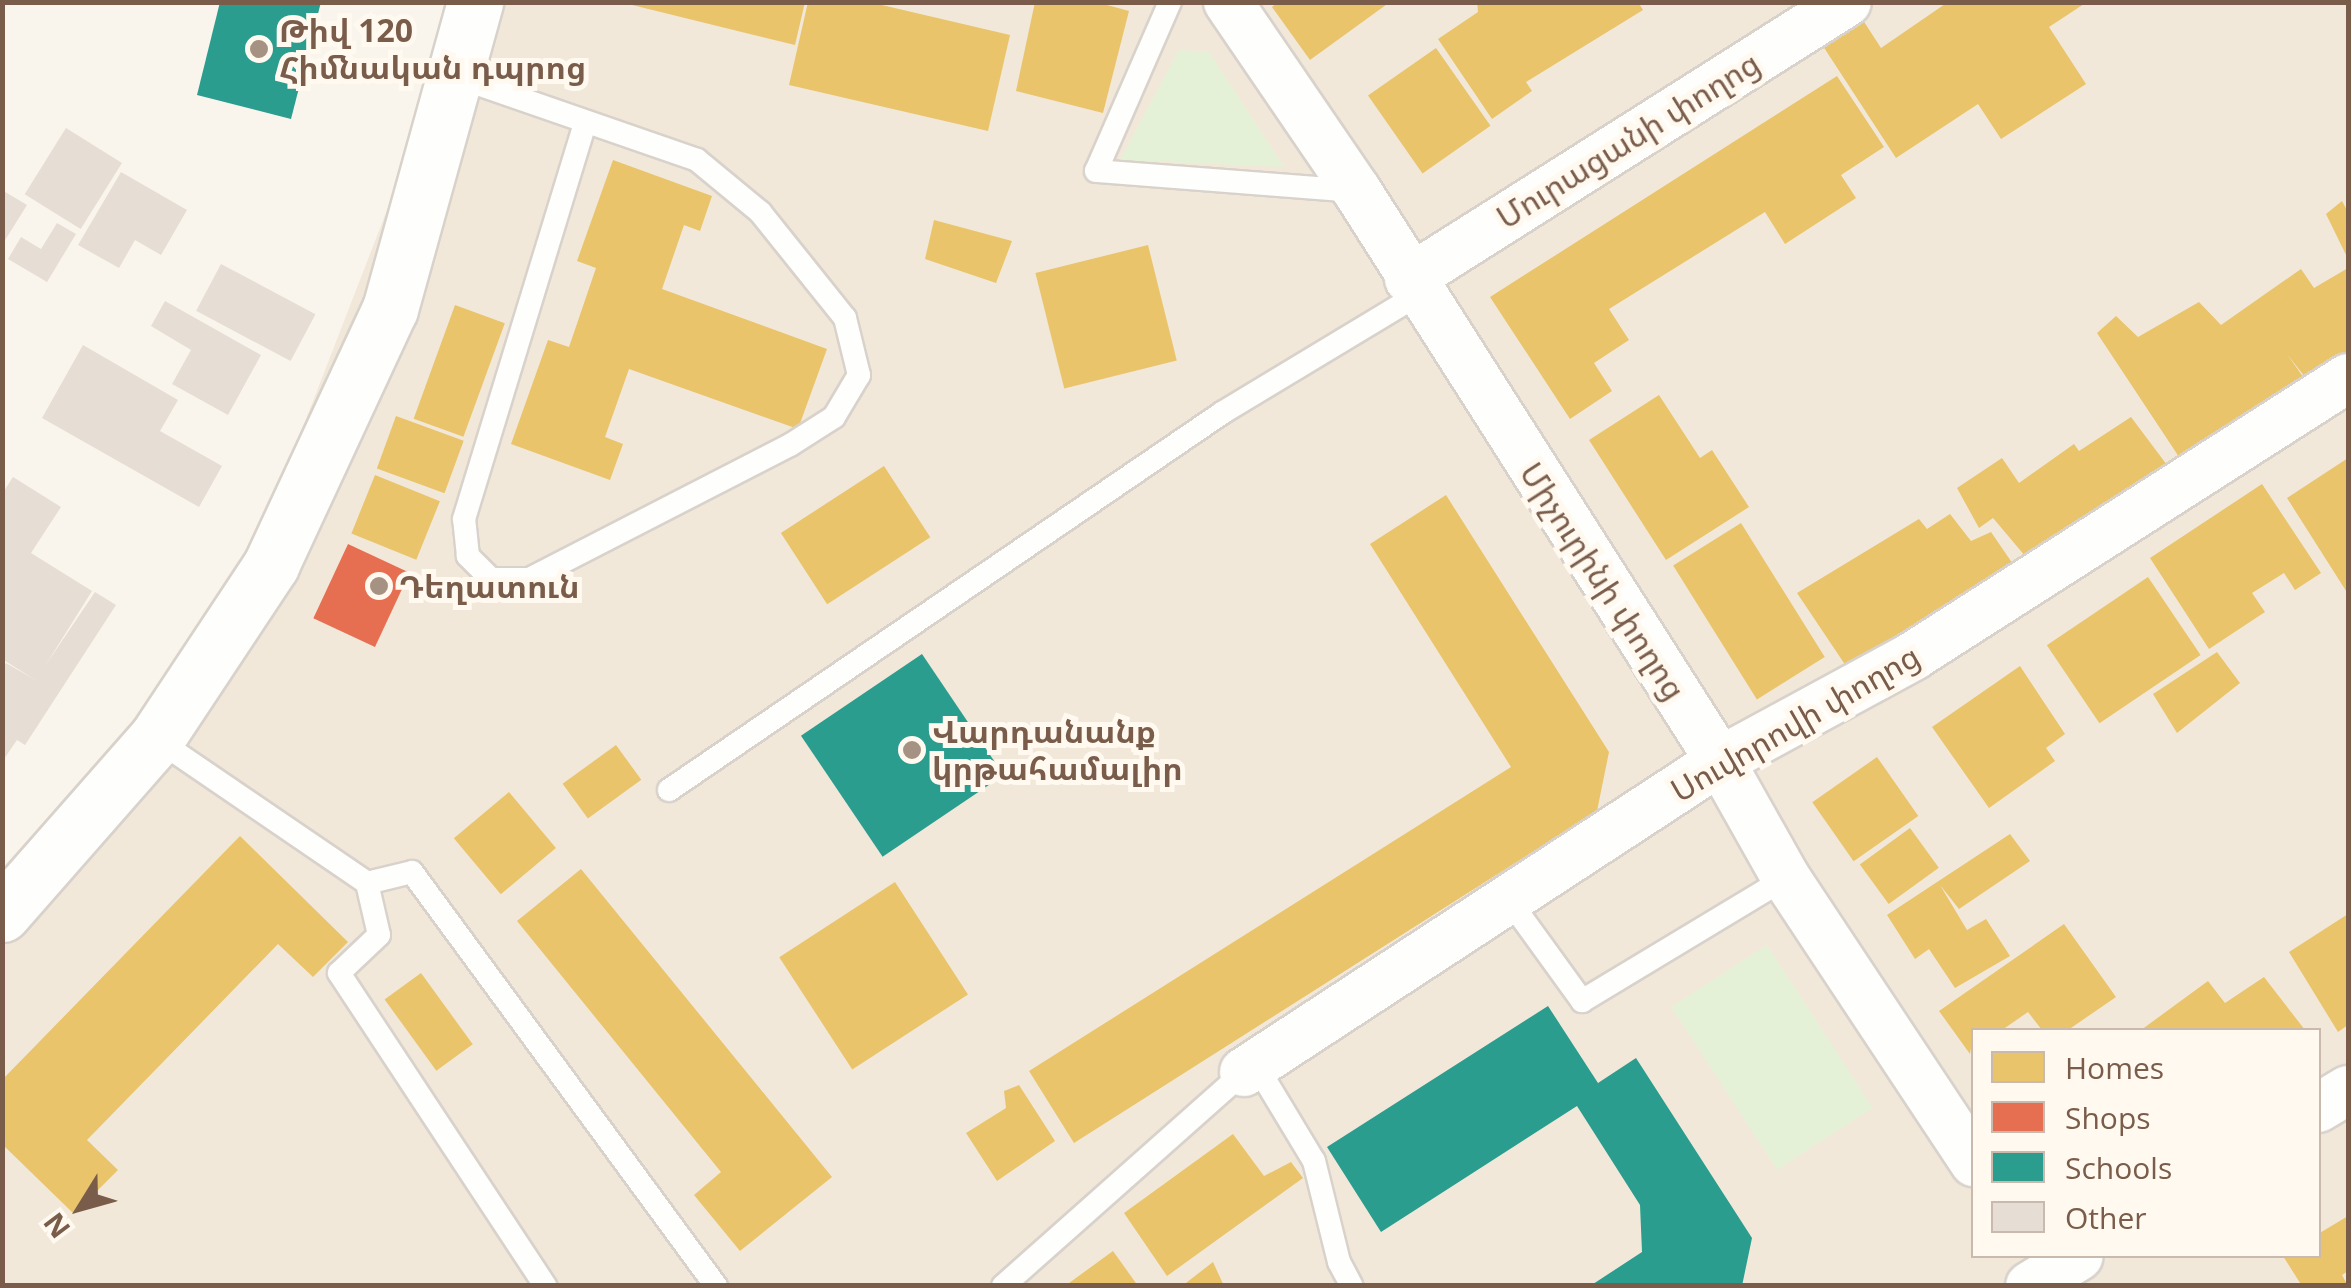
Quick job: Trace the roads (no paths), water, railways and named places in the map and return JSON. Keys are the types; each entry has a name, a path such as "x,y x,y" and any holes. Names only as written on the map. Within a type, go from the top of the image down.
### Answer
{"main road":[{"path":"2,865 54,814 148,692 256,534 366,294 451,2"},
{"path":"2,914 156,738 271,565 390,309 475,2"}],"street":[{"name":"Միչուրինի փողոց","path":"1228,2 1357,191 1414,287 1720,761 1786,878 1971,1157"},
{"name":"Մուրացանի փողոց","path":"1414,287 1847,2"},
{"name":"Սուվորովի փողոց","path":"1250,1069 1720,761 1913,656 2348,378"},
{"path":"2321,1106 2348,1090"}],"lane":[{"path":"1170,2 1096,171 1357,191"},
{"path":"455,78 585,122 697,160 760,212 844,318 859,375 834,417 790,445 529,579 491,580 468,556 464,519 585,122"},
{"path":"669,790 1222,413 1414,287"},
{"path":"156,738 367,883 378,935 339,973 545,1286"},
{"path":"367,883 412,872 716,1286"},
{"path":"1509,900 1582,1002 1786,878"},
{"path":"1003,1286 1250,1069 1314,1161 1339,1262 1352,1286"}],"place":[{"name":"Թիվ 120 Հիմնական դպրոց","path":"259,49"},
{"name":"Դեղատուն","path":"379,586"},
{"name":"Վարդանանք կրթահամալիր","path":"912,750"}]}
